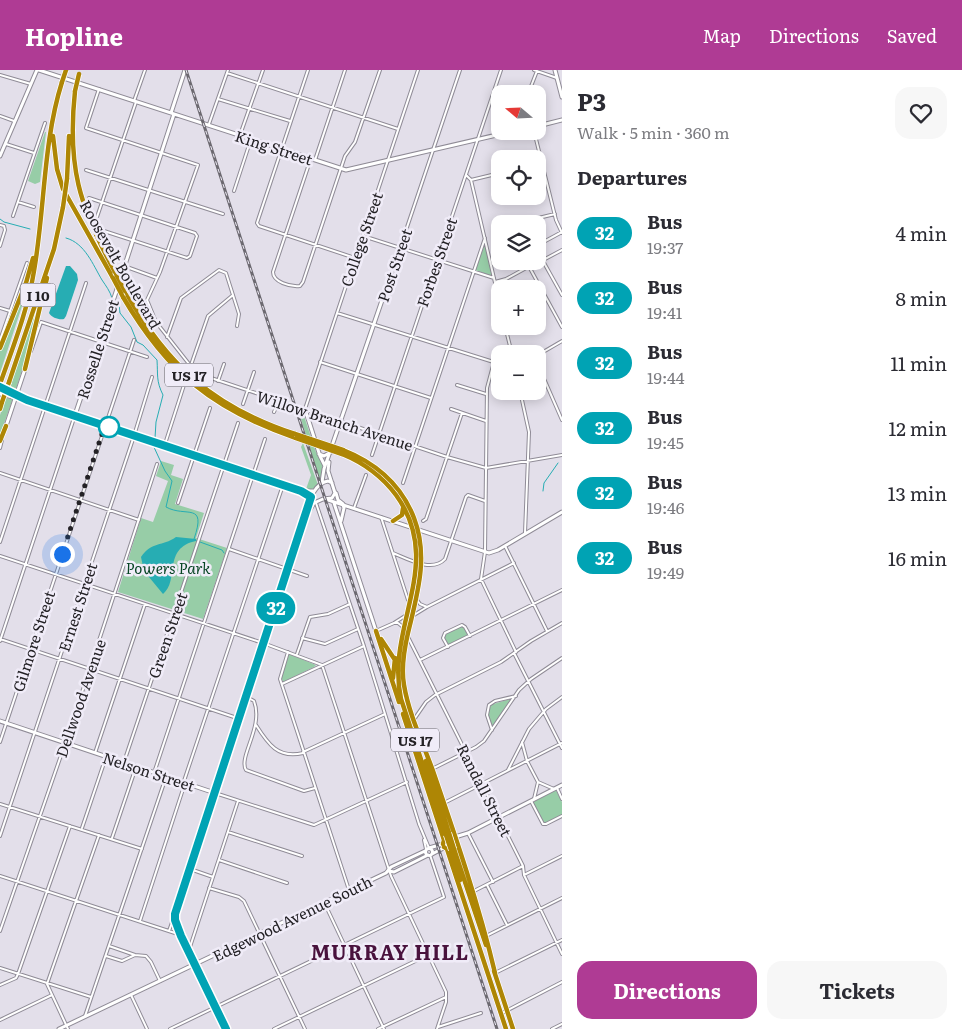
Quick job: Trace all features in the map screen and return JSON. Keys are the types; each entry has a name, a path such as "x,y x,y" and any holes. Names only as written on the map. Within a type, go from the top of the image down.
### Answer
{"highway":[{"name":"I 10","path":"1,383 30,293 52,124 66,70"},
{"name":"I 10","path":"0,409 48,266 64,207 70,128 75,91 80,72"},
{"name":"Roosevelt Boulevard","path":"75,91 72,137 78,184 91,224 115,272 156,339 193,379 236,409 295,436"},
{"name":"Roosevelt Boulevard","path":"52,124 56,164 63,189 123,297 152,342 175,368 216,401 244,418 368,461 388,478 404,498 418,529 421,547 416,598 403,659 403,676 416,727"},
{"path":"0,348 26,284 39,232"},
{"path":"26,369 47,279 48,266"},
{"path":"0,441 6,426"},
{"name":"Roosevelt Boulevard","path":"342,452 360,461 382,478 403,506 412,527 419,563 396,662 398,681 401,699 447,834"},
{"path":"394,521 402,515 403,506"},
{"path":"376,631 403,676"},
{"path":"376,631 444,840 443,846 447,849 489,976"},
{"path":"393,684 396,662"},
{"path":"416,727 444,803 486,936 495,973"},
{"name":"US 17","path":"416,727 506,1029"},
{"name":"US 17","path":"452,850 513,1029"}],"main road":[{"path":"0,156 38,70"},
{"name":"King Street","path":"38,70 340,168 350,169 491,137"},
{"name":"Rosselle Street","path":"76,415 161,153 185,70"},
{"path":"555,70 562,97"},
{"path":"546,124 562,120"},
{"name":"Post Street","path":"322,482 325,466 342,422 400,248"},
{"path":"6,426 26,369"},
{"path":"1,383 26,399 301,491 311,498 311,501 316,503"},
{"path":"0,394 26,399"},
{"path":"304,409 325,466"},
{"path":"308,422 311,416 318,413"},
{"path":"319,454 324,456 331,452"},
{"name":"Post Street","path":"329,459 329,472 334,490 338,500 343,505"},
{"path":"226,1029 181,936 175,915 311,498 322,482 328,481 332,483"},
{"path":"306,516 316,503 332,498 335,493 334,490"},
{"path":"301,491 314,491"},
{"path":"325,499 485,552 494,552 562,512"},
{"path":"333,502 376,631"},
{"path":"341,522 343,505"},
{"name":"Nelson Street","path":"0,721 215,793"},
{"path":"556,788 562,785"},
{"name":"Edgewood Avenue South","path":"389,871 394,872 430,855 455,839 463,837 467,833 556,788"},
{"name":"Edgewood Avenue South","path":"59,1029 67,1027 389,871 392,867 427,849 443,846"},
{"path":"427,849 432,850 430,855"},
{"path":"427,849 430,855"}],"street":[{"path":"97,217 124,141 145,70"},
{"path":"240,135 263,70"},
{"path":"308,70 280,148 256,224 355,258"},
{"path":"346,70 285,234 273,274 277,280 287,284 298,286 302,284 340,168 345,156 355,142 380,70"},
{"name":"College Street","path":"304,409 418,70"},
{"name":"Post Street","path":"400,248 460,70"},
{"name":"Forbes Street","path":"372,455 501,70"},
{"path":"531,85 535,70 557,78"},
{"path":"546,74 548,70"},
{"path":"209,125 227,72 258,84 398,129"},
{"path":"0,74 31,84"},
{"path":"99,89 86,128 198,165 156,278 124,266"},
{"path":"218,99 290,121"},
{"path":"0,116 15,121"},
{"path":"13,216 45,123"},
{"path":"234,190 251,139"},
{"path":"6,144 35,154"},
{"path":"86,170 222,214"},
{"path":"466,175 471,180 494,278"},
{"path":"471,180 491,175"},
{"path":"546,185 554,214 562,232 546,241"},
{"path":"89,198 195,233 197,236 190,256 187,258 104,231"},
{"path":"18,202 34,207"},
{"path":"546,216 554,214"},
{"path":"0,225 5,228 0,246"},
{"path":"362,236 494,278"},
{"path":"403,483 485,238"},
{"path":"546,259 562,250"},
{"path":"0,340 27,263"},
{"path":"546,268 562,296"},
{"path":"167,337 181,298 216,271 222,270 226,273 239,314 237,326"},
{"path":"500,280 522,270"},
{"path":"530,270 562,327"},
{"name":"Willow Branch Avenue","path":"156,278 147,300 154,318 190,366 200,374 447,457 486,468 562,455"},
{"path":"0,542 86,283"},
{"path":"190,366 208,316 233,295"},
{"path":"0,308 10,311"},
{"path":"336,313 491,361"},
{"path":"26,369 41,322 147,357"},
{"name":"Gilmore Street","path":"0,742 134,340"},
{"path":"546,350 562,341"},
{"path":"320,362 431,398"},
{"path":"218,381 224,364"},
{"path":"491,371 487,383 485,552 481,579 543,712 562,748"},
{"path":"243,404 254,372"},
{"name":"Ernest Street","path":"0,836 110,510 152,378"},
{"path":"546,383 562,420"},
{"path":"164,445 184,385"},
{"path":"457,385 487,394"},
{"path":"522,400 528,426 525,534"},
{"path":"274,412 279,401"},
{"path":"178,503 210,408"},
{"path":"451,410 486,422"},
{"path":"423,522 426,519 462,413"},
{"name":"Rosselle Street","path":"0,640 76,415"},
{"name":"Green Street","path":"124,763 238,423"},
{"path":"0,448 6,426"},
{"path":"154,773 265,439"},
{"name":"Dellwood Avenue","path":"0,931 158,464"},
{"path":"0,473 139,520"},
{"path":"354,508 366,474"},
{"path":"140,922 208,708 283,485"},
{"path":"393,553 419,563 435,566 441,563 445,559 466,497 485,501"},
{"path":"316,503 386,714 427,849"},
{"path":"381,517 409,605"},
{"path":"505,546 547,631"},
{"path":"229,549 307,576"},
{"path":"0,556 263,643 322,665"},
{"path":"412,617 427,606 514,563"},
{"path":"420,660 562,590"},
{"path":"416,598 420,604 427,606"},
{"path":"95,753 145,604"},
{"path":"296,655 311,616 328,614 350,604"},
{"path":"376,631 394,623 407,614"},
{"path":"394,623 398,623 404,628"},
{"path":"413,720 426,702 437,694 501,662 547,631 562,624"},
{"path":"448,647 443,636 445,633 462,625 470,636"},
{"name":"Randall Street","path":"404,628 523,866 524,875 562,954"},
{"path":"302,638 325,644 358,629"},
{"path":"0,640 238,718"},
{"path":"281,684 364,646"},
{"path":"288,652 280,674 281,684 349,890"},
{"path":"432,769 480,744 516,696 529,682 562,658"},
{"path":"322,665 389,871 447,997 437,1028"},
{"path":"245,696 251,698 256,705 258,713 244,762 246,770 304,790 315,788"},
{"path":"492,730 487,715 489,705 495,701 516,696"},
{"path":"508,770 529,728 543,712 562,697"},
{"path":"410,709 415,711 421,709"},
{"path":"256,725 265,741 272,747 291,755 303,753 386,714"},
{"path":"522,742 527,761 538,782 556,788 562,798"},
{"path":"444,803 561,744"},
{"path":"81,829 106,757"},
{"path":"112,838 136,766"},
{"path":"85,1017 166,777"},
{"name":"Nelson Street","path":"215,793 312,825 325,821 407,782"},
{"path":"538,782 532,801 543,824 562,816"},
{"path":"188,950 238,801"},
{"path":"0,804 142,849"},
{"path":"0,985 16,978 18,974 70,826"},
{"path":"228,832 302,856"},
{"path":"467,833 492,882"},
{"path":"67,1027 48,984 99,834"},
{"path":"170,1029 444,897 430,855"},
{"path":"524,875 562,856"},
{"path":"218,860 287,884"},
{"path":"472,892 523,866"},
{"path":"190,869 213,877"},
{"path":"0,876 181,936"},
{"path":"487,885 507,925"},
{"path":"209,888 239,897 244,901 305,1029"},
{"path":"486,936 562,898"},
{"path":"324,902 384,1028"},
{"path":"169,932 175,915"},
{"path":"495,973 562,940"},
{"path":"109,946 135,955 144,955 148,958 160,981"},
{"path":"106,956 122,961 135,955"},
{"path":"274,1029 428,955"},
{"path":"0,968 91,998"},
{"path":"501,1013 562,982"},
{"path":"0,1020 52,995"},
{"path":"131,995 147,1029"},
{"path":"378,1029 384,1028 447,997"},
{"path":"437,1028 481,1013"},
{"path":"552,1029 562,1024"}],"green space":[{"path":"45,132 40,182 35,184 28,181"},
{"path":"485,244 492,276 475,270"},
{"path":"30,277 24,300 0,373 0,351"},
{"path":"38,300 27,354 16,389 12,388 15,391 9,388"},
{"path":"6,398 12,399 12,401 0,435 0,415"},
{"path":"298,409 303,413 316,452 323,464 320,481"},
{"path":"303,443 318,485 311,490 306,489 311,475 301,447"},
{"name":"Powers Park","path":"161,461 174,465 171,475 183,479 175,504 204,513 196,538 227,548 203,619 118,592 141,518 153,522 168,481 156,476"},
{"path":"462,626 468,635 448,645 444,638 445,634"},
{"path":"289,654 316,665 283,682 281,676"},
{"path":"512,700 492,727 488,713 490,705"},
{"path":"556,790 562,802 562,815 544,824 533,802"}],"water":[{"path":"66,266 70,266 77,274 78,280 66,316 64,319 60,319 49,313"},
{"path":"176,537 196,539 196,541 179,550 175,557 171,581 163,594 144,571 141,557 153,546"}],"waterway":[{"path":"0,219 4,222 30,229"},
{"path":"66,238 78,245 92,261 112,298"},
{"path":"116,303 119,305 120,313 131,327 137,342 143,345 157,360 158,382 163,395 156,422 155,438"},
{"path":"153,445 165,471 172,481 166,507 196,515 198,520 194,539 197,541"},
{"path":"543,491 544,483 558,463"},
{"path":"200,542 222,550 224,553"}],"railway":[{"path":"186,70 497,1029"}],"bus line":[{"name":"32","path":"0,387 27,400 301,491 311,497 289,570 238,718 175,914 175,920 181,936 226,1029"}],"district":[{"name":"MURRAY HILL","path":"390,951"}],"route":[{"path":"62,554 105,425 109,427"}]}
